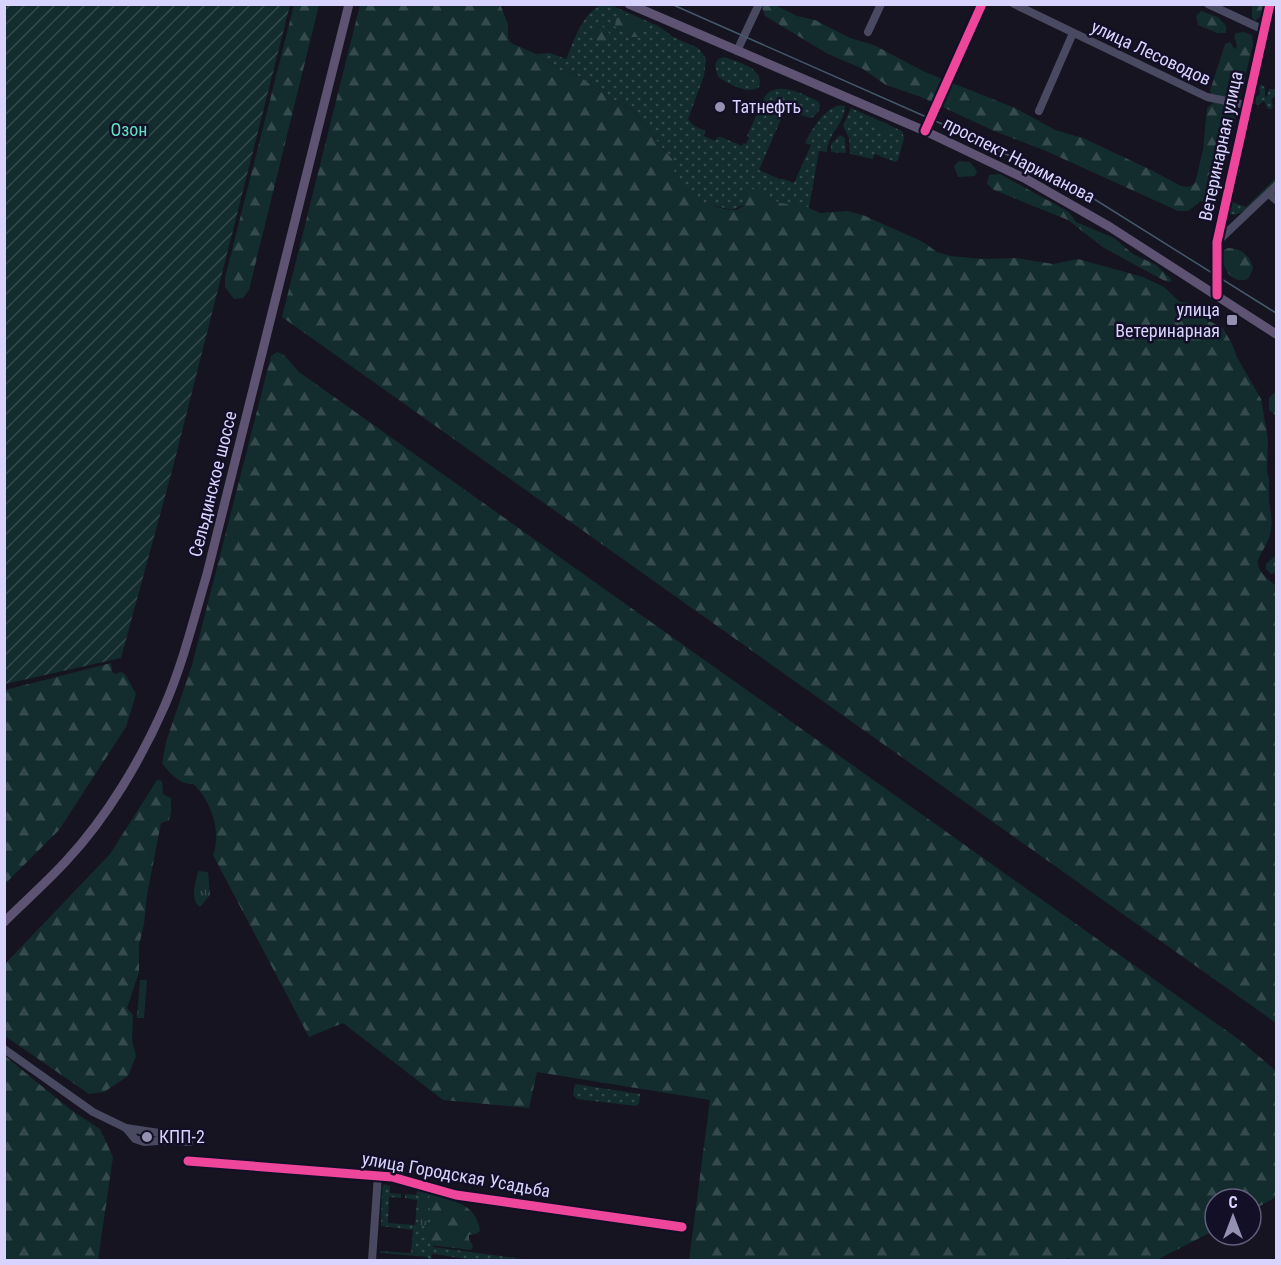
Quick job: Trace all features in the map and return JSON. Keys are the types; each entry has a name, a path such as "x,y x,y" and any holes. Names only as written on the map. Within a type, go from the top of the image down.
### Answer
{"main road":[{"name":"Сельдинское шоссе","path":"4,922 67,860 98,821 123,783 165,705 185,650 207,574 349,4"},
{"name":"проспект Нариманова","path":"629,4 925,130 1017,174 1078,207 1276,334"}],"street":[{"path":"737,51 759,4"},
{"path":"868,32 881,4"},
{"path":"925,130 982,4"},
{"name":"улица Лесоводов","path":"1014,4 1207,97 1246,105"},
{"path":"1208,4 1264,30"},
{"name":"Ветеринарная улица","path":"1217,295 1217,242 1270,4"},
{"path":"1039,111 1073,33"},
{"path":"1217,242 1276,186"},
{"path":"1269,194 1276,200"},
{"path":"4,1049 93,1112 126,1128 135,1139 144,1142 170,1140 189,1142"},
{"name":"улица Городская Усадьба","path":"188,1161 378,1175 456,1195 682,1227"},
{"path":"372,1260 378,1175"}],"green space":[{"path":"500,4 508,24 508,38 511,43 536,54 561,71 576,74 629,108 641,119 662,148 676,162 673,169 684,188 701,201 736,210 747,202 740,195 744,190 755,189 763,196 780,203 805,206 820,213 847,211 863,215 923,242 937,252 951,256 982,259 1016,258 1053,264 1078,259 1143,277 1164,287 1180,302 1189,303 1209,321 1223,328 1261,399 1268,439 1267,472 1271,525 1269,539 1258,564 1260,570 1276,586 1276,1023 282,317 360,5"},
{"name":"Озон","path":"4,5 290,5 173,467 121,658 5,684"},
{"path":"294,5 319,5 249,290 243,298 234,299 225,287 225,278"},
{"path":"600,5 611,5 660,27 673,37 698,48 706,60 704,76 688,119 694,126 706,131 704,136 715,141 721,137 742,146 743,143 746,144 749,138 747,136 765,97 777,89 794,91 819,102 818,111 811,118 785,110 759,170 779,179 794,183 811,145 805,143 812,131 827,112 839,106 845,106 827,152 819,151 809,208 780,203 763,196 732,210 704,203 692,197 683,187 673,169 672,157 629,108 576,74 561,71 536,54 550,53 566,59 583,23"},
{"path":"775,5 797,16 815,20 850,38 874,45 925,72 1015,108 1055,130 1083,138 1181,186 1189,187 1195,183 1203,150 1207,108 1214,102 1233,107 1236,109 1236,116 1214,205 1201,201 1188,211 1178,211 921,97 886,85 863,69 828,54 765,16 762,7"},
{"path":"1252,5 1263,5 1260,17 1255,21 1252,18"},
{"path":"1201,11 1218,17 1226,26 1226,33 1217,33 1198,25 1196,16"},
{"path":"628,15 646,22 641,37 628,37 622,30 615,27 616,18"},
{"path":"594,26 602,26 611,35 611,40 597,41 592,29"},
{"path":"1244,32 1252,35 1253,45 1240,97 1238,100 1212,95 1210,91 1225,44 1230,42 1236,49 1234,36 1236,33"},
{"path":"724,57 754,70 760,80 759,87 744,89 718,77 715,65 718,59"},
{"path":"1261,84 1265,88 1265,97 1269,89 1276,89 1276,95 1271,100 1273,107 1271,109 1268,109 1264,101 1258,105 1255,103 1256,97 1260,94"},
{"path":"851,108 902,131 904,138 898,160 895,162 875,154 873,159 850,154 849,138 843,126"},
{"path":"876,121 888,124 893,134 886,135 872,126"},
{"path":"840,135 845,138 846,153 831,152 831,144"},
{"path":"959,161 970,162 977,171 975,176 958,177 954,166"},
{"path":"1236,167 1240,170 1232,202 1246,207 1276,178 1276,181 1247,209 1233,215 1227,213"},
{"path":"1000,174 1069,212 1076,222 1114,238 1133,254 1156,265 1172,280 1165,281 1104,248 1068,220 994,190 987,184 989,175"},
{"path":"1228,248 1241,251 1250,260 1253,269 1248,279 1237,279 1228,273 1221,252"},
{"path":"277,352 284,355 299,372 1241,1041 1276,1071 1276,1197 1263,1204 1263,1187 1203,1187 1203,1236 1157,1260 1067,1258 1065,1260 689,1260 710,1100 537,1072 529,1108 443,1100 343,1023 309,1037 213,855 216,836 210,807 193,784 180,780 162,763 166,742 192,665 271,356"},
{"path":"1276,391 1275,415 1269,410 1269,398"},
{"path":"1276,555 1276,573 1271,574 1266,569 1266,564"},
{"path":"111,663 112,671 115,674 121,672 125,674 136,694 126,727 59,830 5,884 5,690"},
{"path":"157,780 162,781 163,794 171,798 171,812 169,820 161,823 139,945 139,972 127,1008 133,1015 132,1040 136,1056 128,1076 104,1092 89,1094 5,1036 5,964 110,854"},
{"path":"198,871 208,872 210,895 200,907 194,895"},
{"path":"140,980 147,980 144,1018 137,1018"},
{"path":"5,1056 71,1110 100,1129 113,1157 98,1260 5,1260"},
{"path":"575,1084 640,1094 639,1104 636,1106 577,1099 573,1095"},
{"path":"384,1184 390,1186 390,1193 401,1194 401,1198 389,1197 388,1223 415,1225 417,1200 405,1198 405,1194 416,1195 420,1189 438,1197 433,1247 530,1260 476,1260 432,1254 431,1260 428,1260 428,1257 380,1253 380,1251 411,1253 413,1230 381,1226"},
{"path":"432,1193 463,1205 474,1214 480,1231 469,1235 473,1246 471,1250 430,1245 427,1230 431,1224 429,1195"},
{"path":"420,1202 429,1202 427,1225 419,1225"}],"tram line":[{"path":"671,4 949,127 1075,187 1276,313"}],"cycle path":[{"path":"925,131 982,4"},
{"path":"1217,295 1217,242 1270,4"},
{"path":"188,1161 392,1177 456,1195 682,1227"}],"place":[{"name":"Татнефть","path":"720,107"},
{"name":"улица Ветеринарная","path":"1232,320"},
{"name":"КПП-2","path":"147,1137"}]}
